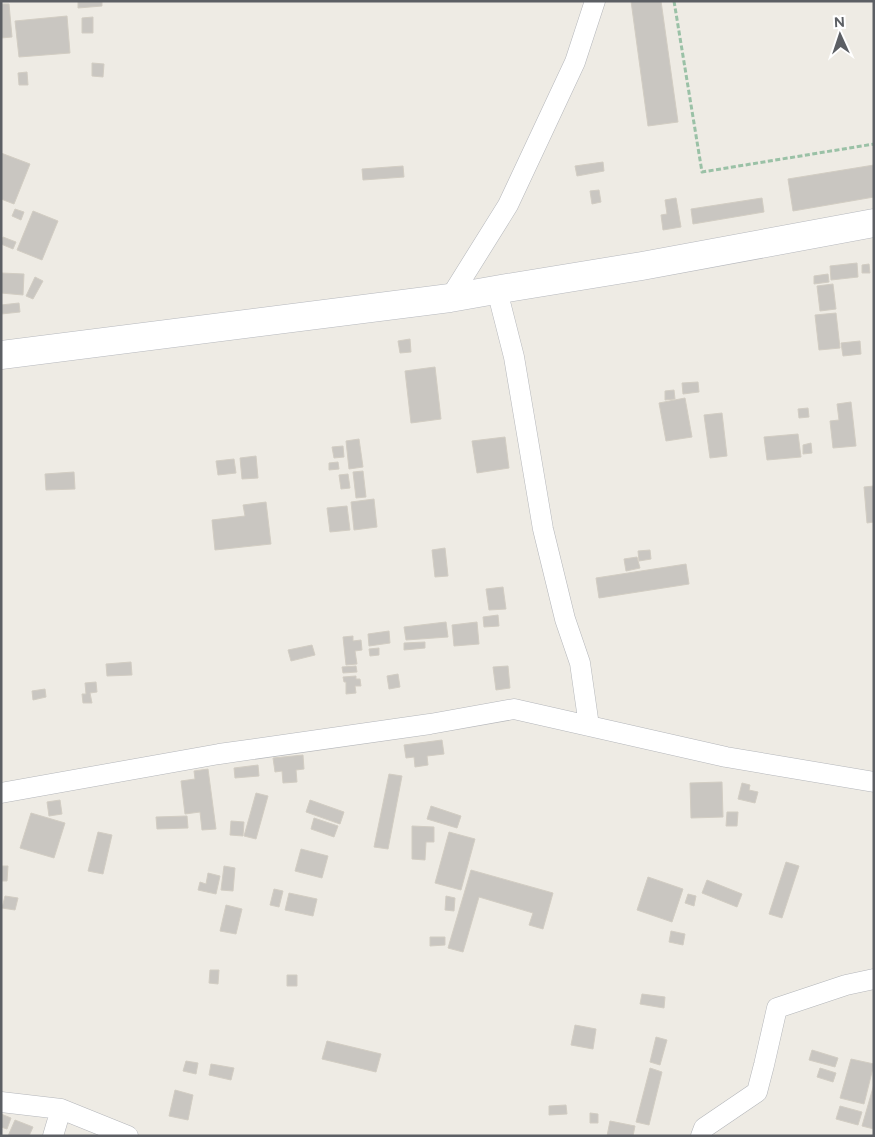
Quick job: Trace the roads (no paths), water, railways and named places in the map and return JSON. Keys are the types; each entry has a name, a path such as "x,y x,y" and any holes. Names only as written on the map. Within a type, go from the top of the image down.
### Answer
{"street":[{"path":"450,298 508,205 575,62 594,1"},
{"path":"1,356 450,298 642,266 874,223"},
{"path":"501,289 500,302 514,357 543,529 565,620 580,663 589,726"},
{"path":"1,793 219,754 430,724 514,709 726,757 874,782"},
{"path":"701,1136 704,1128 757,1092 777,1008 846,985 874,979"},
{"path":"1,1102 61,1109 128,1136"},
{"path":"53,1136 61,1109"}]}
